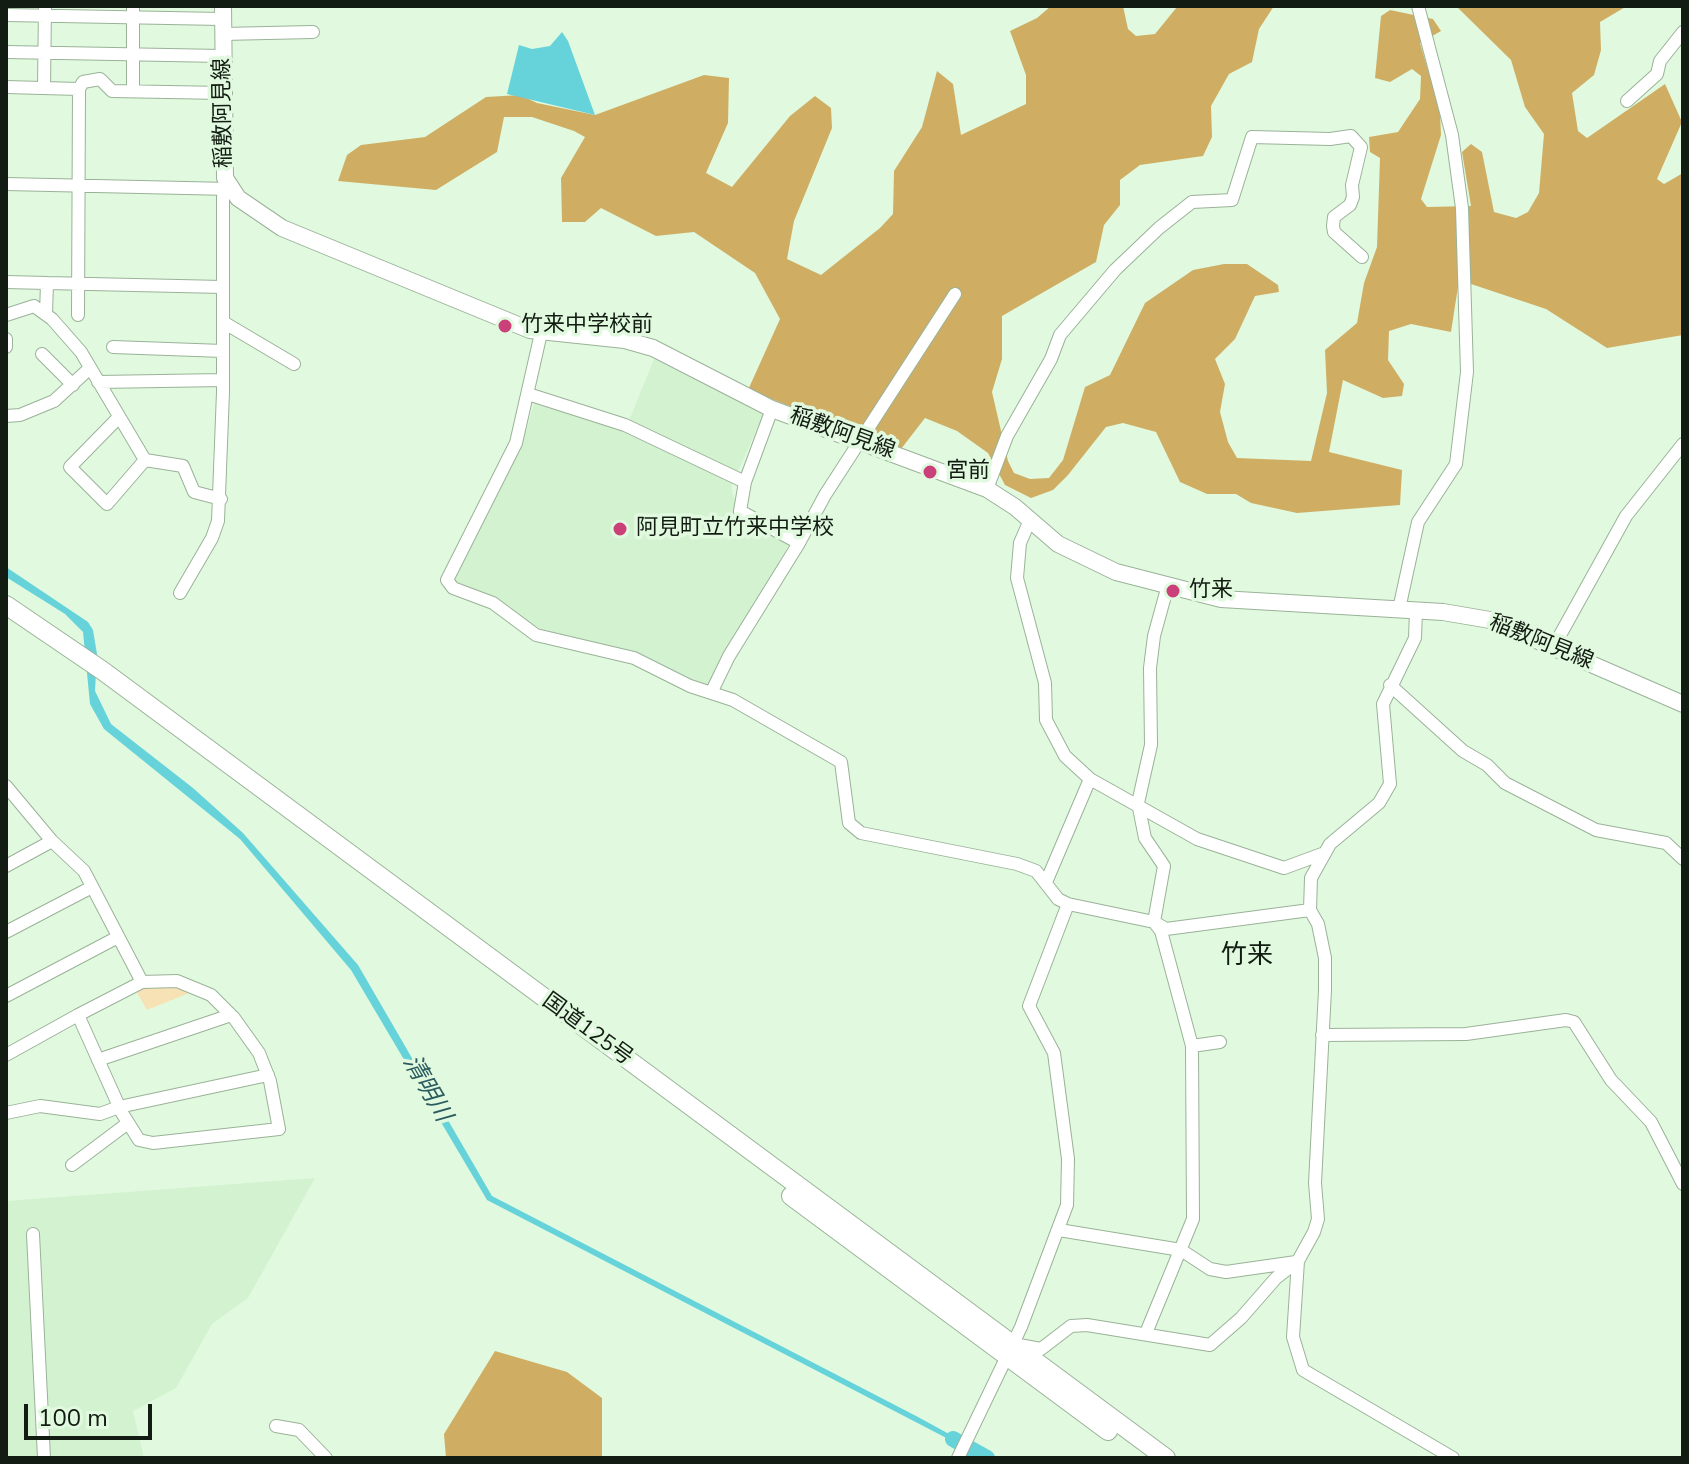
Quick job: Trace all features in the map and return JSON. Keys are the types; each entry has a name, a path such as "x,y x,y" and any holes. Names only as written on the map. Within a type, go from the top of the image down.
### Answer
{"highway":[{"name":"国道125号","path":"6,605 1010,1351 1145,1458"},
{"name":"国道125号","path":"6,618 75,659"},
{"name":"国道125号","path":"1010,1351 1166,1458"}],"main road":[{"name":"稲敷阿見線","path":"222,20 223,164 230,189 261,216 292,233 541,333 640,343 772,409 987,489 1058,544 1096,565 1221,599 1407,610 1490,620 1683,704"}],"street":[{"path":"1030,520 1020,543 1017,578 1045,683 1046,720 1065,756 1090,779 1138,803 1197,839 1269,865 1292,867 1323,853 1379,803 1390,784 1381,711 1390,685 1415,638 1407,610 1418,522 1456,464 1467,372 1462,208 1452,135 1418,6"},
{"path":"44,88 45,11"},
{"path":"6,15 45,11 133,12 313,32"},
{"path":"133,12 133,91"},
{"path":"1627,101 1657,74 1660,61 1683,32"},
{"path":"6,52 222,56"},
{"path":"78,315 79,89 83,82 100,79 112,91 223,93"},
{"path":"6,87 79,89"},
{"path":"987,489 1007,436 1051,359 1060,335 1115,270 1192,202 1232,200 1252,137 1330,139 1351,136 1361,147 1352,185 1353,197 1350,205 1334,217 1333,226 1334,232 1362,257"},
{"path":"6,184 230,189"},
{"path":"180,593 212,538 221,499 223,197 230,189"},
{"path":"6,282 222,287"},
{"path":"46,314 47,283"},
{"path":"712,691 729,656 955,294"},
{"path":"6,315 34,306 46,314 81,352 118,418 133,435 145,460"},
{"path":"223,322 294,364"},
{"path":"541,333 510,460 447,580 459,593 493,603 536,635 634,658 690,686 712,691 841,762 849,823 861,833 1017,864 1036,871 1047,880 1058,899 1068,904 1154,922 1166,929 1310,910"},
{"path":"6,339 6,347"},
{"path":"113,347 223,351"},
{"path":"42,354 73,385"},
{"path":"6,416 39,409 73,385 90,368"},
{"path":"98,382 223,380"},
{"path":"528,394 625,425 745,482"},
{"path":"772,409 745,482 740,511 799,543"},
{"path":"118,418 70,467 107,504 145,460"},
{"path":"1554,646 1626,516 1683,444"},
{"path":"145,460 183,466 194,492 221,499"},
{"path":"1146,1333 1193,1219 1192,1046 1161,931 1154,922 1164,866 1145,838 1138,803 1151,745 1150,668 1154,636 1168,585"},
{"path":"1390,685 1463,751 1487,765 1505,783 1596,830 1666,843 1683,859"},
{"path":"1047,880 1090,779"},
{"path":"6,786 12,803 84,871 142,982"},
{"path":"6,866 52,841"},
{"path":"1323,853 1311,878 1310,910 1318,924 1325,958 1315,1183 1318,1219 1298,1261 1293,1337 1303,1370 1453,1458"},
{"path":"6,932 92,887"},
{"path":"958,1457 1010,1351 1059,1230 1068,1195 1068,1159 1054,1053 1029,1006 1068,904"},
{"path":"6,996 118,937"},
{"path":"6,1055 78,1015 142,982 177,981 193,985 211,995 231,1015 259,1053 268,1075 279,1129 153,1143 139,1140 119,1107 78,1015"},
{"path":"98,1060 231,1015"},
{"path":"1322,1035 1466,1034 1566,1020 1574,1022 1611,1080 1651,1122 1683,1184"},
{"path":"1192,1046 1220,1042"},
{"path":"6,1113 40,1106 100,1114 119,1107 268,1075"},
{"path":"72,1165 128,1123"},
{"path":"1059,1230 1181,1250 1210,1269 1226,1272 1298,1261"},
{"path":"33,1234 44,1458"},
{"path":"1010,1351 1041,1349 1071,1326 1146,1333 1210,1345 1241,1318 1276,1278 1298,1261"},
{"path":"276,1426 299,1430 326,1458"}],"shaded area":[{"path":"1051,6 1123,6 1128,29 1136,36 1155,34 1177,7 1274,6 1259,29 1252,62 1229,74 1211,106 1212,137 1203,156 1140,165 1120,180 1120,205 1104,225 1096,262 1002,316 1002,359 992,392 1008,461 1014,473 1030,479 1049,478 1063,460 1085,387 1110,375 1145,303 1193,270 1224,264 1247,264 1278,285 1279,292 1255,296 1235,339 1215,359 1225,384 1220,412 1228,442 1237,458 1311,461 1327,393 1325,350 1357,323 1364,283 1377,247 1380,158 1370,152 1369,137 1398,132 1420,99 1421,76 1412,69 1390,82 1375,78 1381,16 1390,10 1433,19 1441,31 1420,43 1440,111 1441,135 1421,199 1427,207 1471,206 1462,152 1471,144 1482,152 1494,212 1516,218 1528,212 1539,193 1544,134 1525,107 1511,60 1456,6 1627,6 1600,22 1601,50 1594,75 1572,93 1578,131 1587,138 1665,84 1682,122 1657,179 1664,184 1683,173 1683,335 1607,348 1546,309 1459,280 1451,332 1411,324 1389,331 1388,360 1404,384 1402,396 1383,398 1343,380 1329,452 1402,470 1400,505 1297,513 1251,503 1236,494 1207,494 1180,482 1156,432 1123,423 1106,427 1053,490 1031,498 1005,485 988,453 957,431 925,418 901,449 748,390 780,319 755,273 694,232 656,236 601,208 585,222 562,222 561,178 585,137 574,131 532,117 504,117 497,152 436,190 338,181 347,155 361,145 425,137 486,97 520,95 537,103 595,115 704,75 729,78 728,123 706,173 732,187 790,116 815,96 831,108 832,128 794,221 787,259 821,275 893,214 894,171 922,127 937,71 953,84 961,135 1026,104 1026,75 1010,31 1037,18"},
{"name":"阿見町立竹来中学校","path":"654,359 764,413 731,487 739,515 789,544 711,684 699,686 554,636 451,580 522,444 534,404 538,400 626,428"},
{"path":"143,984 190,988 187,994 147,1010 136,991"},
{"path":"315,1178 248,1298 212,1324 176,1388 133,1411 144,1458 6,1458 6,1201"},
{"path":"495,1351 567,1372 602,1398 602,1458 446,1458 444,1434"}],"water":[{"path":"562,32 595,115 507,94 519,45 532,49 550,46"},
{"path":"6,567 88,622 93,630 97,654 95,691 111,724 193,788 243,833 358,965 492,1196 918,1417 960,1440 958,1444 487,1200 351,970 240,839 104,729 90,704 83,632 65,614 6,577"}],"waterway":[{"name":"清明川","path":"953,1439 987,1458"}],"place":[{"name":"竹来中学校前","path":"505,326"},
{"name":"宮前","path":"930,472"},
{"name":"阿見町立竹来中学校","path":"620,529"},
{"name":"竹来","path":"1173,591"}],"district":[{"name":"竹来","path":"1247,957"}]}
